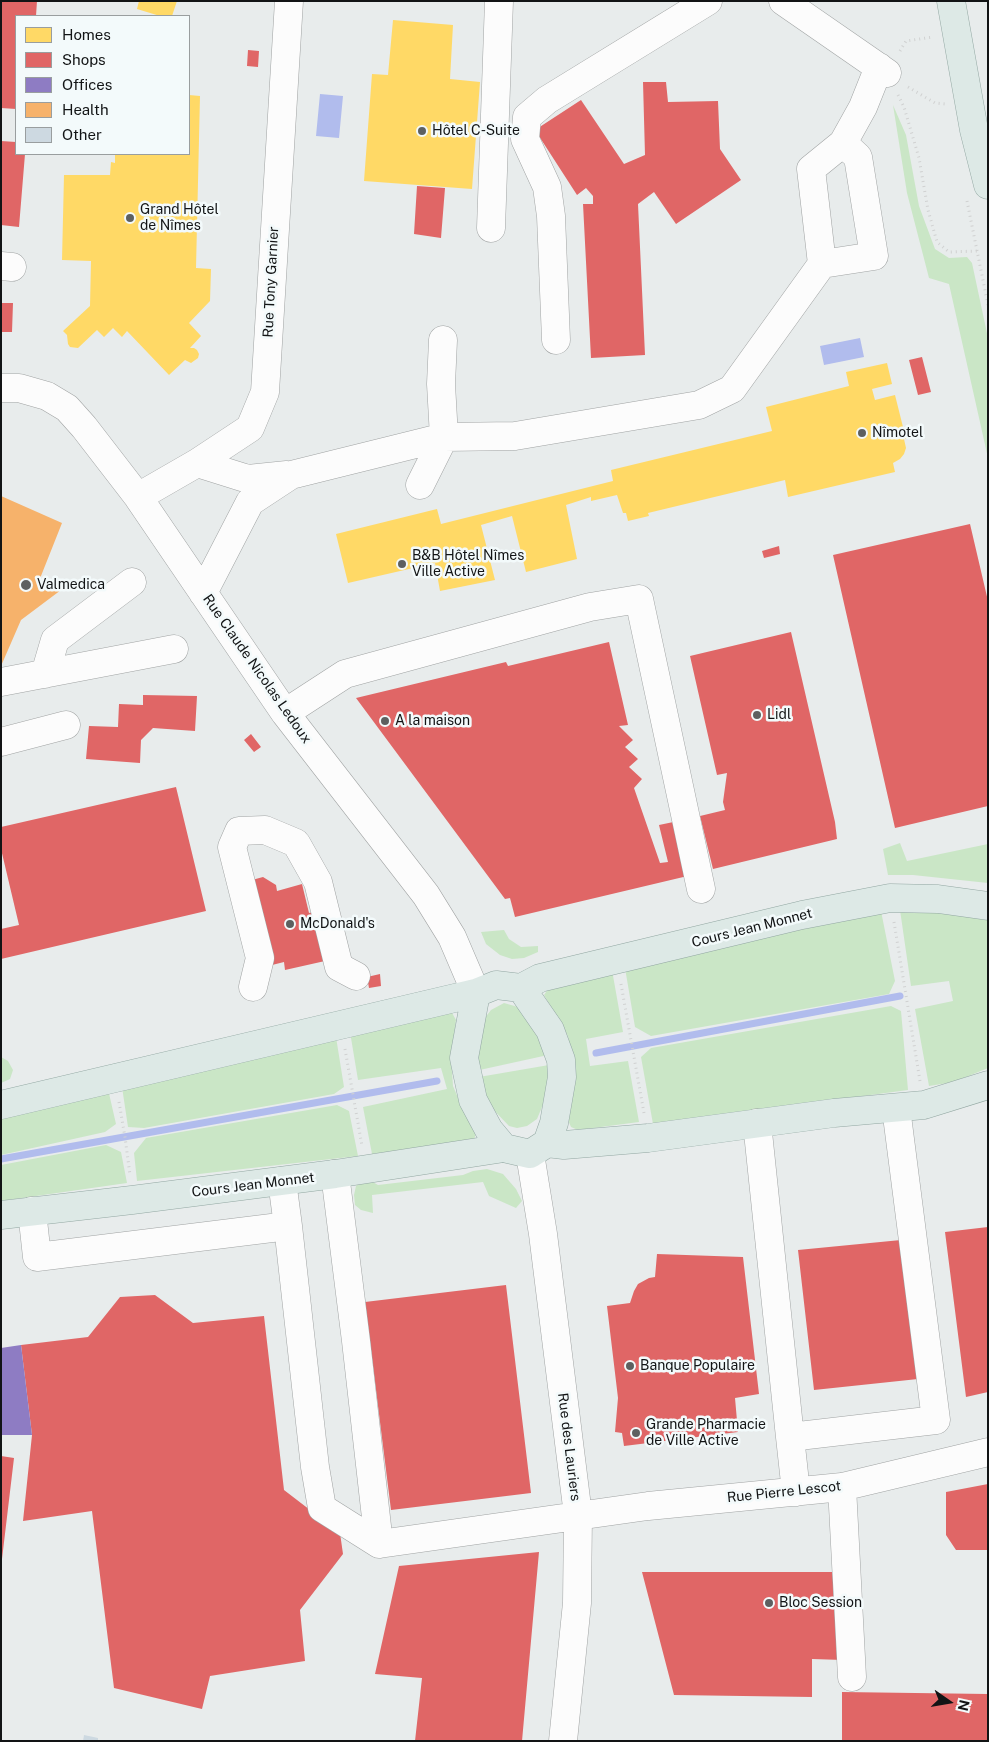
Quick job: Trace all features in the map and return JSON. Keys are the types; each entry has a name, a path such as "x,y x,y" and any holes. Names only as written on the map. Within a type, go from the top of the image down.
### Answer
{"main road":[{"path":"951,1 974,130 988,185"},
{"name":"Cours Jean Monnet","path":"521,988 540,978 802,915 883,900 938,900 988,906"},
{"path":"1,1104 476,993 496,985 521,988 550,1030 561,1060 562,1077 554,1123 538,1149"},
{"path":"476,993 464,1058 473,1100 490,1130 504,1148 538,1149 648,1138 834,1113 924,1105 988,1085"},
{"name":"Cours Jean Monnet","path":"1,1215 335,1174 504,1148"}],"street":[{"name":"Rue Tony Garnier","path":"138,497 197,463 250,428 265,392 288,1"},
{"path":"492,228 499,1"},
{"path":"556,340 552,216 547,187 525,139 527,117 547,100 708,1"},
{"path":"197,463 248,479 291,475 444,437 515,436 699,405 732,389 822,264 811,169 843,143 883,70 783,1"},
{"path":"822,264 874,256 858,157 843,143"},
{"path":"420,485 444,437 441,384 443,340"},
{"name":"Rue Claude Nicolas Ledoux","path":"1,388 19,388 47,396 67,408 84,428 138,497 285,713 426,895 452,937 476,993"},
{"path":"203,593 250,502 291,475"},
{"path":"45,674 55,640 132,582"},
{"path":"285,713 345,674 590,607 639,599 701,890"},
{"path":"1,682 174,649"},
{"path":"1,742 66,725"},
{"path":"253,987 260,958 232,847 239,831 265,830 296,843 318,882 339,967 356,976"},
{"path":"790,1437 936,1420 896,1108"},
{"path":"757,1123 796,1492"},
{"name":"Rue des Lauriers","path":"538,1149 543,1234 578,1516 577,1603 563,1741"},
{"path":"335,1174 379,1544"},
{"path":"282,1181 315,1466 322,1508 379,1544"},
{"path":"32,1211 37,1257 288,1226"},
{"name":"Rue Pierre Lescot","path":"379,1544 648,1506 842,1487 988,1452"},
{"path":"842,1487 852,1677"}],"path":[{"path":"883,70 906,41 936,36"},
{"path":"883,70 935,103 948,104"},
{"path":"883,70 904,106 919,158 928,210 937,242 950,252 977,251"},
{"path":"894,920 922,1090"},
{"path":"621,980 644,1116"},
{"path":"344,1046 363,1150"},
{"path":"123,1123 130,1179"}],"green space":[{"path":"893,105 906,135 919,206 935,249 949,258 967,257 972,263 988,338 988,458 949,284 929,278 907,193"},
{"path":"900,843 907,861 988,844 988,883 913,875 888,875 883,849"},
{"path":"922,909 988,917 988,1068 954,1082 929,1086 915,1009 953,1001 949,981 911,986 900,910"},
{"path":"881,911 895,981 889,994 651,1036 635,1027 625,968"},
{"path":"504,930 509,939 521,947 538,946 538,952 524,958 512,959 500,955 486,944 481,932"},
{"path":"612,970 623,1032 586,1039 590,1066 628,1061 639,1122 578,1130 571,1127 568,1120 573,1063 568,1036 544,995 551,985"},
{"path":"504,1003 518,1007 530,1018 548,1055 475,1071 484,1019 491,1010"},
{"path":"891,1006 901,1011 908,1090 653,1124 641,1057 651,1048"},
{"path":"451,1011 456,1020 451,1058 453,1086 465,1114 476,1132 474,1141 372,1154 363,1107 447,1089 441,1068 358,1080 350,1032"},
{"path":"336,1037 344,1087 334,1094 144,1128 128,1127 122,1087"},
{"path":"1,1057 8,1061 13,1070 10,1079 1,1083"},
{"path":"549,1065 550,1081 547,1095 537,1119 527,1126 517,1128 509,1126 487,1103 479,1077"},
{"path":"108,1089 116,1124 105,1132 1,1155 1,1114"},
{"path":"337,1105 349,1111 358,1156 137,1181 134,1153 146,1138"},
{"path":"106,1145 121,1152 127,1183 1,1201 1,1165"},
{"path":"487,1169 503,1174 516,1189 522,1201 516,1208 489,1196 483,1182 372,1195 373,1213 361,1210 355,1205 354,1195 356,1186 362,1182 371,1181 378,1185 463,1175"}],"water":[{"path":"320,94 343,96 339,138 316,136"},
{"path":"860,338 864,357 824,365 820,346"}],"building: Homes":[{"path":"139,1 177,1 172,15 157,15 137,9"},
{"name":"Hôtel C-Suite","path":"393,20 453,25 450,79 480,82 472,189 364,181 372,74 388,75"},
{"name":"Grand Hôtel de Nîmes","path":"190,95 200,96 196,268 211,269 210,301 189,323 201,336 190,348 197,350 198,358 191,363 185,360 169,375 127,331 122,337 113,328 104,337 97,330 78,348 70,347 67,335 63,331 90,306 91,261 62,260 64,175 110,175 111,162 115,163 115,155 190,155"},
{"path":"887,363 892,384 872,389 875,400 895,395 906,439 904,439 906,448 900,459 893,463 895,472 788,497 785,480 648,513 649,516 628,521 617,495 591,501 591,497 566,505 577,559 526,572 512,516 481,525 495,580 440,591 435,563 348,583 336,534 437,509 441,524 613,481 611,470 772,431 766,407 849,386 846,372"}],"building: Shops":[{"path":"1,1 37,1 36,15 15,15 15,109 1,108"},
{"path":"248,50 259,51 258,67 247,66"},
{"path":"643,82 666,82 668,102 718,101 720,149 741,180 676,224 654,192 638,204 645,355 591,358 583,204 593,204 593,196 586,188 577,195 535,130 581,100 624,164 645,155"},
{"path":"1,141 15,142 15,155 25,155 19,227 1,225"},
{"path":"417,186 445,188 441,238 414,234"},
{"path":"1,303 13,303 12,332 1,332"},
{"path":"922,357 931,392 918,395 909,360"},
{"path":"970,524 988,601 988,806 895,828 833,555"},
{"path":"779,546 780,554 764,558 762,551"},
{"name":"Lidl","path":"791,632 835,822 837,839 713,869 700,816 725,810 723,802 727,773 717,775 690,656"},
{"path":"609,642 628,725 619,726 633,740 625,747 638,759 629,767 642,779 634,788 660,863 668,862 659,825 683,820 696,874 515,917 510,898 505,899 356,698 506,662 508,666"},
{"path":"143,695 197,696 195,731 153,728 141,740 140,763 86,759 89,726 118,727 119,704 143,705"},
{"path":"251,734 261,747 254,752 244,740"},
{"path":"176,787 206,911 1,959 1,929 19,925 1,849 1,827"},
{"name":"McDonald's","path":"263,877 276,885 277,891 302,884 309,913 319,911 325,961 285,970 284,962 272,965 252,880"},
{"path":"380,974 381,986 369,988 367,977"},
{"path":"988,1227 988,1392 966,1397 945,1232"},
{"path":"901,1240 918,1379 814,1390 798,1250"},
{"path":"657,1254 743,1257 759,1394 735,1398 738,1432 624,1446 622,1433 615,1432 618,1398 607,1306 630,1303 638,1284 655,1277"},
{"path":"506,1285 531,1493 391,1510 365,1302"},
{"path":"155,1295 193,1323 264,1316 284,1490 340,1533 343,1554 300,1610 305,1661 210,1676 202,1709 114,1688 92,1511 23,1521 32,1435 21,1345 88,1337 120,1297"},
{"path":"1,1456 14,1458 2,1559 1,1559"},
{"path":"988,1484 988,1550 956,1550 946,1535 946,1492"},
{"path":"539,1552 522,1741 415,1741 422,1678 375,1674 399,1566"},
{"path":"642,1572 843,1572 843,1660 812,1659 812,1697 674,1695"},
{"path":"842,1692 988,1694 988,1741 842,1741"}],"building: Offices":[{"path":"21,1345 32,1435 1,1435 1,1348"}],"building: Health":[{"name":"Valmedica","path":"1,496 62,523 39,581 61,590 21,620 1,666"}],"building: Other":[{"path":"84,1735 98,1738 98,1741 83,1741"}],"waterway":[{"path":"596,1053 900,996"},
{"path":"1,1159 437,1081"}],"place":[{"name":"Hôtel C-Suite","path":"422,131"},
{"name":"Grand Hôtel de Nîmes","path":"130,218"},
{"name":"Nîmotel","path":"862,433"},
{"name":"B&B Hôtel Nîmes Ville Active","path":"402,564"},
{"name":"Valmedica","path":"26,585"},
{"name":"Lidl","path":"757,715"},
{"name":"A la maison","path":"385,721"},
{"name":"McDonald's","path":"290,924"},
{"name":"Banque Populaire","path":"630,1366"},
{"name":"Grande Pharmacie de Ville Active","path":"636,1433"},
{"name":"Bloc Session","path":"769,1603"}]}
